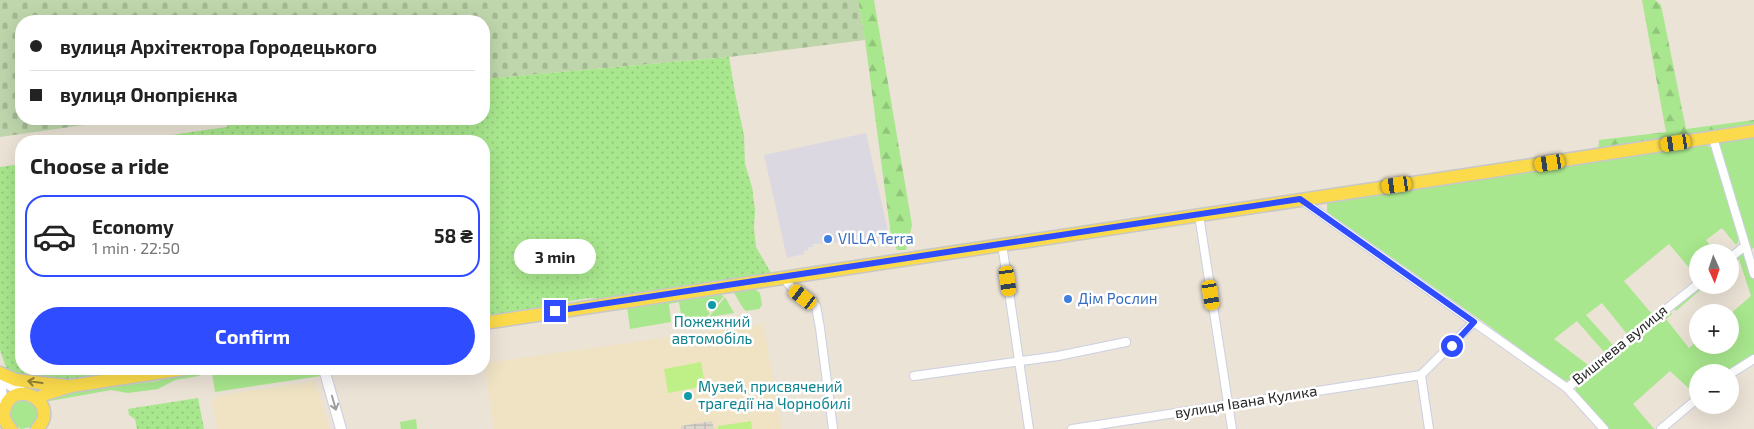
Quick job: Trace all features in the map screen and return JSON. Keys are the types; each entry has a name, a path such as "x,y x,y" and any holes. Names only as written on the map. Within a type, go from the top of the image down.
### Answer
{"main road":[{"path":"490,321 1754,131"},
{"path":"0,374 16,380 71,386"},
{"path":"0,374 8,383 24,394"},
{"path":"37,399 71,386 143,375"},
{"path":"0,387 6,422"},
{"path":"6,422 6,405 10,399 16,395 31,395 43,407 44,416 37,429"}],"street":[{"path":"1713,138 1754,274"},
{"path":"1300,199 1567,388 1604,429"},
{"path":"1199,215 1232,429"},
{"path":"1002,244 1029,429"},
{"path":"1739,251 1745,246"},
{"path":"782,276 791,287 816,306 833,429"},
{"name":"Вишнева вулиця","path":"1567,388 1689,291"},
{"path":"1430,429 1421,375 1474,322"},
{"path":"914,376 1064,355 1126,342"},
{"path":"1739,368 1754,359"},
{"path":"326,375 341,429"},
{"name":"вулиця Івана Кулика","path":"1072,429 1421,375"},
{"path":"1661,429 1689,406"},
{"path":"44,416 46,429"}],"shaded area":[{"path":"866,133 889,236 846,245 846,242 843,243 842,240 840,242 813,244 813,247 808,247 809,250 804,251 804,254 787,258 764,155"},
{"path":"763,323 782,429 494,429 486,375 490,375 490,362 741,327 746,329"},
{"path":"315,381 329,429 217,429 212,404 215,396"},
{"path":"712,421 714,429 681,429 681,426"}],"green space":[{"path":"0,0 858,0 865,40 729,57 490,78 490,15 15,15 15,125 84,125 0,137"},
{"path":"858,0 874,0 912,225 906,250 897,250 891,236"},
{"path":"1642,0 1655,0 1661,5 1686,129 1754,120 1754,126 1598,151 1599,140 1666,132"},
{"path":"729,57 744,135 745,164 752,187 756,247 771,273 604,299 589,298 558,303 542,309 490,317 490,135 171,135 227,127 227,125 490,125 490,78"},
{"path":"1754,136 1754,248 1751,249 1748,245 1716,142"},
{"path":"1707,145 1711,148 1738,236 1738,243 1735,244 1722,228 1706,240 1709,244 1689,244 1689,268 1669,244 1624,281 1652,314 1627,334 1602,303 1586,315 1613,345 1604,352 1577,321 1554,339 1588,365 1573,379 1568,381 1562,380 1485,323 1327,212 1327,202"},
{"path":"15,165 15,375 118,375 93,379 74,378 44,382 25,388 10,379 0,350 0,167"},
{"path":"1744,250 1754,280 1754,356 1739,365 1689,364 1689,389 1670,371 1633,404 1654,429 1608,429 1575,393 1576,386 1668,309 1672,314 1666,319 1689,348 1689,354 1739,354 1739,306 1751,296 1739,259 1739,253"},
{"path":"752,287 760,293 762,305 759,309 746,311 733,291"},
{"path":"1689,292 1689,294 1695,294 1676,311 1672,306"},
{"path":"714,293 724,296 718,303 714,300 706,309 710,313 707,317 682,321 679,302 669,304 671,322 630,329 627,306"},
{"path":"725,297 734,313 709,317"},
{"path":"701,362 705,386 668,393 664,369"},
{"path":"173,375 200,375 175,380 158,389 128,393 111,390 50,401 48,396 111,385 158,381"},
{"path":"212,375 321,376 215,392"},
{"path":"198,398 204,429 137,429 135,419 129,415 128,409"},
{"path":"18,399 32,400 39,414 31,427 21,429 12,423 9,410"},
{"path":"416,419 417,429 401,429 400,422"},
{"path":"751,421 752,429 718,429 718,426"}],"place":[{"name":"VILLA Terra","path":"828,239"},
{"name":"Дім Рослин","path":"1068,299"},
{"name":"Пожежний автомобіль","path":"712,305"},
{"name":"Музей, присвячений трагедії на Чорнобилі","path":"688,396"}],"route":[{"path":"555,311 1300,199 1362,245 1474,322 1452,346"}]}
